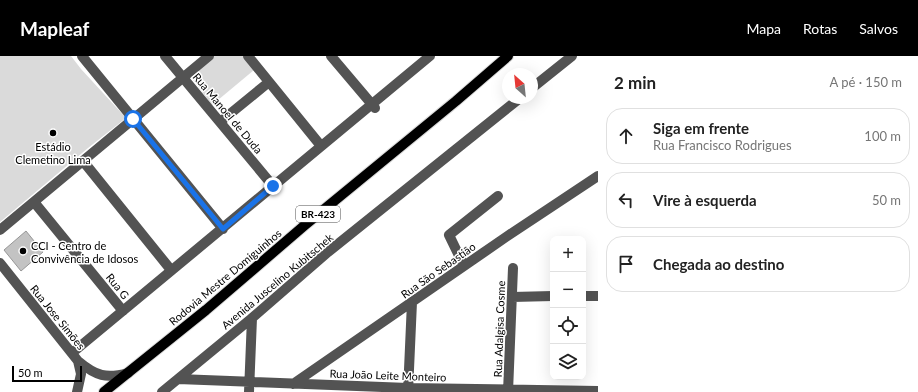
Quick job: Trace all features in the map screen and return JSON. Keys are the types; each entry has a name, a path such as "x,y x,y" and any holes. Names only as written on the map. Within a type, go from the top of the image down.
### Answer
{"main road":[{"name":"Rodovia Mestre Domiguinhos","path":"104,392 212,305 305,225 456,101 508,56"}],"street":[{"path":"82,56 223,229"},
{"name":"Rua Manoel de Duda","path":"165,56 273,186"},
{"path":"0,230 209,56"},
{"path":"248,56 321,146"},
{"path":"330,56 373,106"},
{"path":"128,373 118,376 101,376 86,368 75,357 123,311 171,270 223,229 321,146 373,106 421,62 430,56"},
{"path":"538,83 572,56"},
{"path":"220,122 269,82"},
{"name":"Avenida Juscelino Kubitschek","path":"162,392 252,318 328,252 513,104"},
{"path":"83,161 171,270"},
{"name":"Rua São Sebastião","path":"293,384 598,176"},
{"path":"464,266 449,235 498,196"},
{"name":"Rua G","path":"34,202 123,311"},
{"name":"Rua Jose Simões","path":"0,263 75,357 81,374 78,392"},
{"name":"Rua Adalgisa Cosme","path":"508,391 513,268"},
{"path":"512,296 550,296"},
{"path":"586,296 598,296"},
{"path":"408,390 412,302"},
{"path":"249,387 252,318"},
{"name":"Rua João Leite Monteiro","path":"178,379 249,387 293,384 408,390 598,391"}],"shaded area":[{"name":"Estádio Clemetino Lima","path":"0,56 71,56 126,118 0,222"},
{"path":"214,56 243,56 254,70 212,105 190,76"}],"building":[{"name":"CCI - Centro de Convivência de Idosos","path":"26,231 43,252 21,271 4,250"}],"place":[{"name":"Estádio Clemetino Lima","path":"53,133"},
{"name":"CCI - Centro de Convivência de Idosos","path":"23,251"}],"route":[{"path":"133,119 223,229 273,186"}]}
